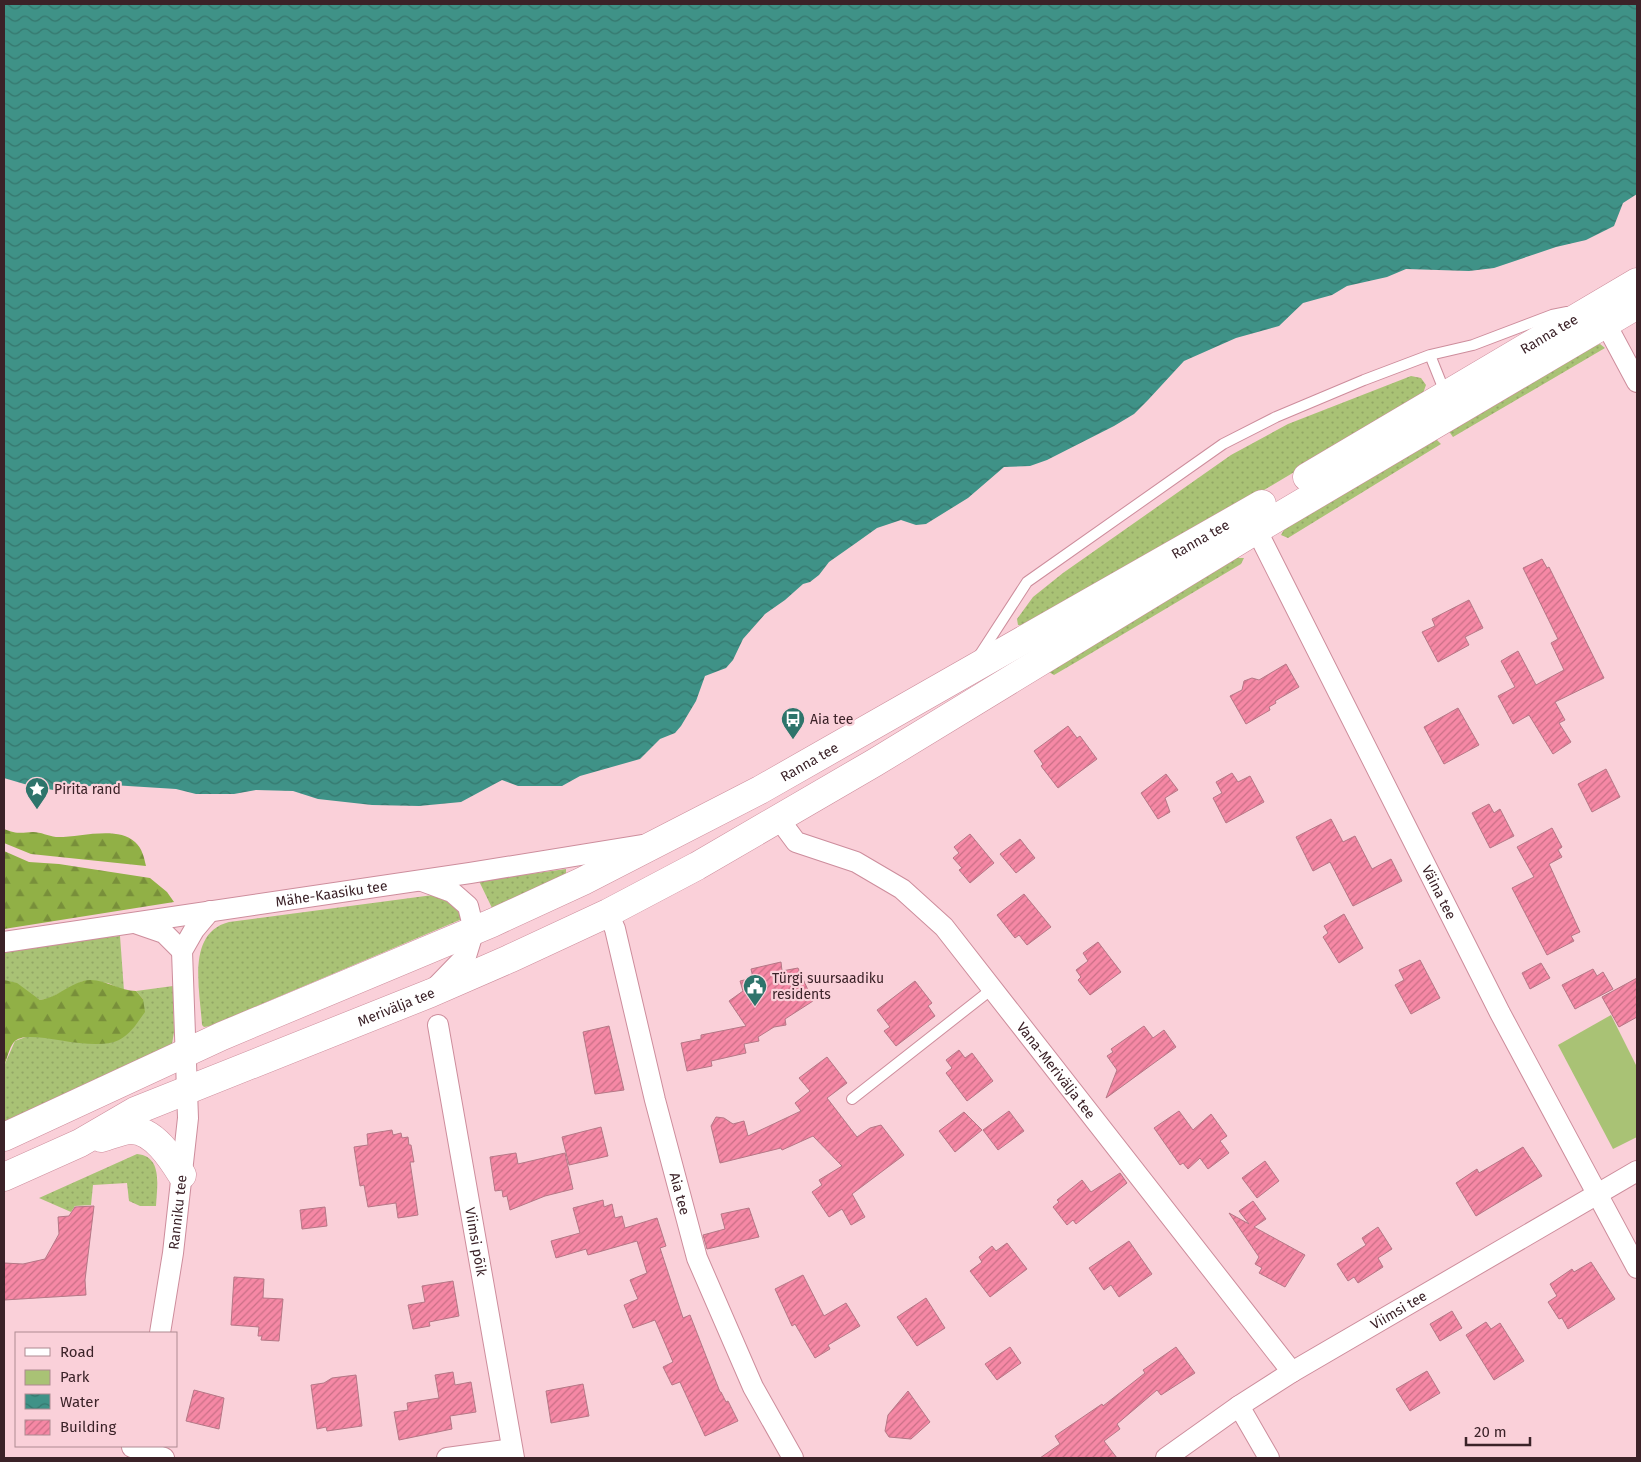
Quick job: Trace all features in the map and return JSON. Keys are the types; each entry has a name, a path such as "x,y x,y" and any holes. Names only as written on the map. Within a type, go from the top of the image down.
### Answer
{"main road":[{"name":"Ranna tee","path":"780,819 1252,521 1600,314 1637,282"},
{"name":"Ranna tee","path":"1600,314 1637,305"},
{"name":"Ranna tee","path":"660,842 760,790 970,669 1252,521"},
{"name":"Merivälja tee","path":"4,1177 80,1143 135,1111 431,992 608,913 780,819"},
{"path":"4,1137 231,1032 474,930 583,881 660,842"},
{"path":"80,1143 132,1130 152,1139 168,1151 182,1175"}],"street":[{"path":"1600,314 1637,382"},
{"name":"Väina tee","path":"1252,521 1500,1013 1637,1268"},
{"name":"Vana-Merivälja tee","path":"780,819 796,842 856,862 902,889 944,927 1292,1372"},
{"name":"Mähe-Kaasiku tee","path":"4,942 422,880 660,842"},
{"path":"422,880 452,892 468,906 474,930 466,956 431,992"},
{"path":"134,922 164,933 182,951 194,930 210,911"},
{"name":"Aia tee","path":"608,913 615,929 655,1100 697,1258 753,1387 793,1458"},
{"name":"Ranniku tee","path":"160,1332 173,1253 182,1175 188,1090 182,951"},
{"name":"Viimsi põik","path":"438,1025 513,1454"},
{"name":"Viimsi tee","path":"1166,1458 1239,1406 1292,1372 1637,1172"},
{"path":"1239,1406 1269,1458"},
{"path":"131,1450 164,1458"},
{"path":"447,1458 513,1454"}],"lane":[{"path":"970,669 1028,582 1223,444 1276,416 1430,355 1473,345 1552,315 1600,314"},
{"path":"1430,355 1450,402"},
{"path":"852,1099 992,989"}],"green space":[{"path":"1600,344 1605,348 1453,437 1448,430 1590,347"},
{"path":"1411,376 1421,378 1426,385 1422,396 1227,512 1027,626 1018,625 1017,619 1033,597 1063,573 1231,455 1288,424"},
{"path":"1435,438 1441,444 1288,538 1281,535 1285,528"},
{"path":"1234,558 1244,558 1241,564 1078,661 1054,675 1049,672"},
{"path":"4,829 18,833 36,832 56,837 118,834 127,837 137,844 146,866 31,854 4,843"},
{"path":"4,851 29,862 59,864 150,878 167,892 174,902 4,929"},
{"path":"566,869 566,876 492,908 479,881"},
{"path":"433,895 457,906 462,919 210,1026 204,1027 202,1025 198,980 199,964 201,950 206,938 215,928 229,922"},
{"path":"120,936 124,991 108,983 83,981 48,999 40,1000 4,980 4,948"},
{"path":"4,980 17,983 40,1000 51,997 83,981 96,980 123,989 136,991 143,999 145,1012 127,1035 119,1040 106,1043 92,1044 45,1038 21,1038 12,1044 4,1066"},
{"path":"173,986 174,1032 172,1044 4,1123 4,1066 15,1041 31,1035 41,1036 143,999 136,991"},
{"path":"1611,1015 1637,1067 1637,1137 1613,1149 1558,1045"},
{"path":"137,1154 151,1160 155,1166 157,1173 156,1206 140,1206 129,1201 127,1183 93,1185 91,1205 75,1206 71,1212 39,1198"}],"water":[{"path":"4,4 1637,4 1637,194 1623,203 1614,226 1586,240 1556,247 1494,268 1469,271 1406,269 1387,277 1347,286 1332,295 1303,303 1279,326 1236,338 1184,361 1134,414 1114,426 1047,460 1030,466 1004,467 968,498 926,524 916,525 901,520 877,528 829,562 819,575 810,582 803,584 765,614 743,639 733,660 726,668 705,676 696,701 675,733 660,739 640,759 580,776 562,786 518,786 502,780 461,802 419,806 372,805 318,799 293,791 256,790 234,794 196,794 176,789 96,784 77,790 59,791 31,786 4,778"}],"building":[{"path":"1542,559 1547,568 1549,567 1604,678 1555,702 1565,720 1559,723 1571,742 1553,754 1529,715 1513,724 1498,696 1515,687 1501,661 1518,651 1536,685 1564,670 1551,643 1558,639 1523,568"},
{"path":"1469,600 1483,628 1465,637 1469,645 1438,662 1422,632 1435,626 1432,619"},
{"path":"1286,664 1299,687 1275,701 1276,703 1269,707 1270,710 1246,724 1230,696 1242,690 1244,681 1252,678 1259,680"},
{"path":"1458,708 1479,745 1444,764 1424,727"},
{"path":"1068,726 1077,738 1080,736 1097,759 1058,788 1041,766 1043,764 1034,751"},
{"path":"1606,769 1620,797 1592,812 1578,784"},
{"path":"1232,773 1238,782 1250,776 1264,802 1226,823 1213,798 1222,793 1216,782"},
{"path":"1166,774 1178,790 1165,798 1170,812 1158,819 1141,793"},
{"path":"1489,804 1494,813 1500,809 1514,836 1490,848 1472,813"},
{"path":"1331,819 1343,842 1355,836 1372,869 1391,859 1402,881 1353,906 1330,862 1313,871 1296,837"},
{"path":"1552,828 1562,847 1558,850 1562,857 1549,864 1580,932 1571,936 1574,941 1547,955 1512,888 1534,877 1517,847"},
{"path":"970,834 994,863 970,883 959,870 962,868 953,858 959,853 954,847"},
{"path":"1020,839 1035,858 1016,873 1000,854"},
{"path":"1024,894 1051,927 1027,945 1019,935 1015,938 997,915"},
{"path":"1344,914 1363,948 1339,963 1323,937 1328,933 1324,926"},
{"path":"1098,942 1121,972 1090,995 1078,980 1081,977 1076,970 1088,961 1083,953"},
{"path":"1420,960 1440,998 1411,1014 1395,985 1404,980 1399,970"},
{"path":"781,962 782,971 798,968 813,1001 785,1019 786,1025 774,1027 758,1037 759,1041 744,1044 746,1053 711,1061 712,1066 687,1071 681,1043 701,1039 701,1035 746,1026 729,1001 743,991 740,981 753,978 751,969"},
{"path":"1541,963 1550,978 1530,989 1522,973"},
{"path":"1593,969 1597,976 1603,972 1613,989 1575,1009 1562,985"},
{"path":"1637,978 1637,1017 1619,1027 1602,997"},
{"path":"915,981 932,1003 928,1006 935,1016 896,1046 884,1031 890,1027 877,1010"},
{"path":"609,1026 624,1090 595,1094 583,1032"},
{"path":"1144,1026 1153,1038 1164,1030 1176,1047 1106,1098 1117,1070 1107,1056 1113,1052 1111,1049"},
{"path":"959,1050 965,1058 972,1053 993,1081 967,1101 946,1073 952,1068 946,1060"},
{"path":"827,1057 847,1083 827,1098 857,1137 870,1128 881,1125 904,1155 852,1194 865,1217 851,1225 842,1209 829,1217 812,1192 822,1185 819,1180 842,1166 813,1136 782,1150 781,1148 720,1163 711,1126 716,1117 724,1118 733,1124 744,1121 748,1136 801,1111 795,1103 810,1091 799,1078"},
{"path":"1009,1111 1024,1131 998,1150 983,1130"},
{"path":"1179,1111 1193,1130 1211,1114 1227,1136 1220,1141 1229,1153 1208,1169 1200,1158 1188,1169 1183,1163 1180,1165 1154,1128"},
{"path":"964,1112 982,1130 955,1152 939,1131"},
{"path":"601,1127 608,1156 569,1165 562,1137"},
{"path":"392,1130 393,1135 401,1133 402,1138 408,1137 409,1145 411,1145 414,1162 410,1162 418,1215 398,1218 396,1203 368,1207 364,1185 360,1186 354,1147 368,1145 367,1134"},
{"path":"1523,1147 1542,1176 1476,1216 1456,1183 1477,1169 1479,1173"},
{"path":"516,1153 518,1164 565,1153 573,1189 545,1196 510,1210 507,1196 503,1197 502,1190 495,1191 490,1157"},
{"path":"1265,1161 1279,1181 1257,1198 1242,1178"},
{"path":"1120,1173 1127,1183 1076,1224 1073,1220 1067,1225 1053,1207 1059,1202 1057,1200 1082,1180 1091,1192"},
{"path":"603,1200 604,1207 612,1204 615,1218 622,1216 625,1228 657,1218 666,1246 660,1248 683,1318 690,1315 720,1392 726,1402 728,1401 738,1421 705,1436 680,1382 672,1385 663,1367 673,1362 655,1320 633,1328 624,1305 638,1299 630,1280 647,1273 637,1241 588,1255 586,1249 556,1258 551,1241 580,1233 573,1208"},
{"path":"1253,1201 1266,1219 1254,1227 1305,1255 1285,1287 1259,1273 1262,1268 1255,1264 1259,1257 1229,1213 1249,1224 1239,1211"},
{"path":"94,1206 85,1280 86,1295 4,1300 4,1263 23,1264 45,1259 59,1234 58,1217 69,1216 75,1207"},
{"path":"325,1207 327,1226 302,1229 300,1210"},
{"path":"749,1208 759,1237 707,1249 703,1235 725,1229 721,1214"},
{"path":"1378,1227 1392,1249 1378,1258 1383,1267 1358,1283 1354,1277 1348,1281 1337,1264 1366,1245 1362,1238"},
{"path":"1129,1241 1152,1274 1119,1297 1111,1285 1104,1290 1089,1268"},
{"path":"1007,1243 1027,1269 990,1297 970,1271 982,1262 979,1257 992,1246 996,1251"},
{"path":"1591,1262 1615,1299 1568,1329 1562,1318 1559,1319 1548,1302 1557,1296 1550,1284 1572,1269 1574,1272"},
{"path":"803,1275 824,1316 846,1303 860,1326 828,1345 830,1349 815,1358 795,1324 792,1326 775,1289"},
{"path":"234,1277 264,1279 263,1298 283,1299 279,1341 261,1340 262,1336 258,1336 259,1327 231,1325"},
{"path":"453,1281 459,1316 429,1322 430,1326 413,1329 408,1305 425,1302 422,1286"},
{"path":"926,1298 945,1328 917,1346 897,1317"},
{"path":"1452,1311 1462,1328 1440,1341 1430,1324"},
{"path":"1486,1322 1491,1329 1500,1323 1524,1361 1494,1380 1466,1335"},
{"path":"1010,1347 1021,1363 997,1380 985,1364"},
{"path":"1176,1347 1195,1373 1161,1395 1157,1390 1117,1424 1120,1429 1104,1441 1117,1458 1040,1458 1060,1444 1055,1436 1102,1404 1103,1406 1145,1373 1143,1370"},
{"path":"1427,1371 1440,1393 1410,1411 1396,1389"},
{"path":"453,1372 455,1385 471,1382 476,1412 450,1416 452,1429 399,1440 394,1412 408,1410 407,1403 439,1398 435,1375"},
{"path":"356,1375 362,1426 327,1431 326,1427 317,1429 311,1385 324,1383 332,1378"},
{"path":"583,1384 589,1416 551,1423 546,1391"},
{"path":"194,1390 224,1398 219,1429 186,1421"},
{"path":"908,1391 930,1422 911,1439 889,1437 885,1431 888,1415"}],"place":[{"name":"Aia tee","path":"793,740"},
{"name":"Pirita rand","path":"37,810"},
{"name":"Türgi suursaadiku residents","path":"755,1007"}]}
